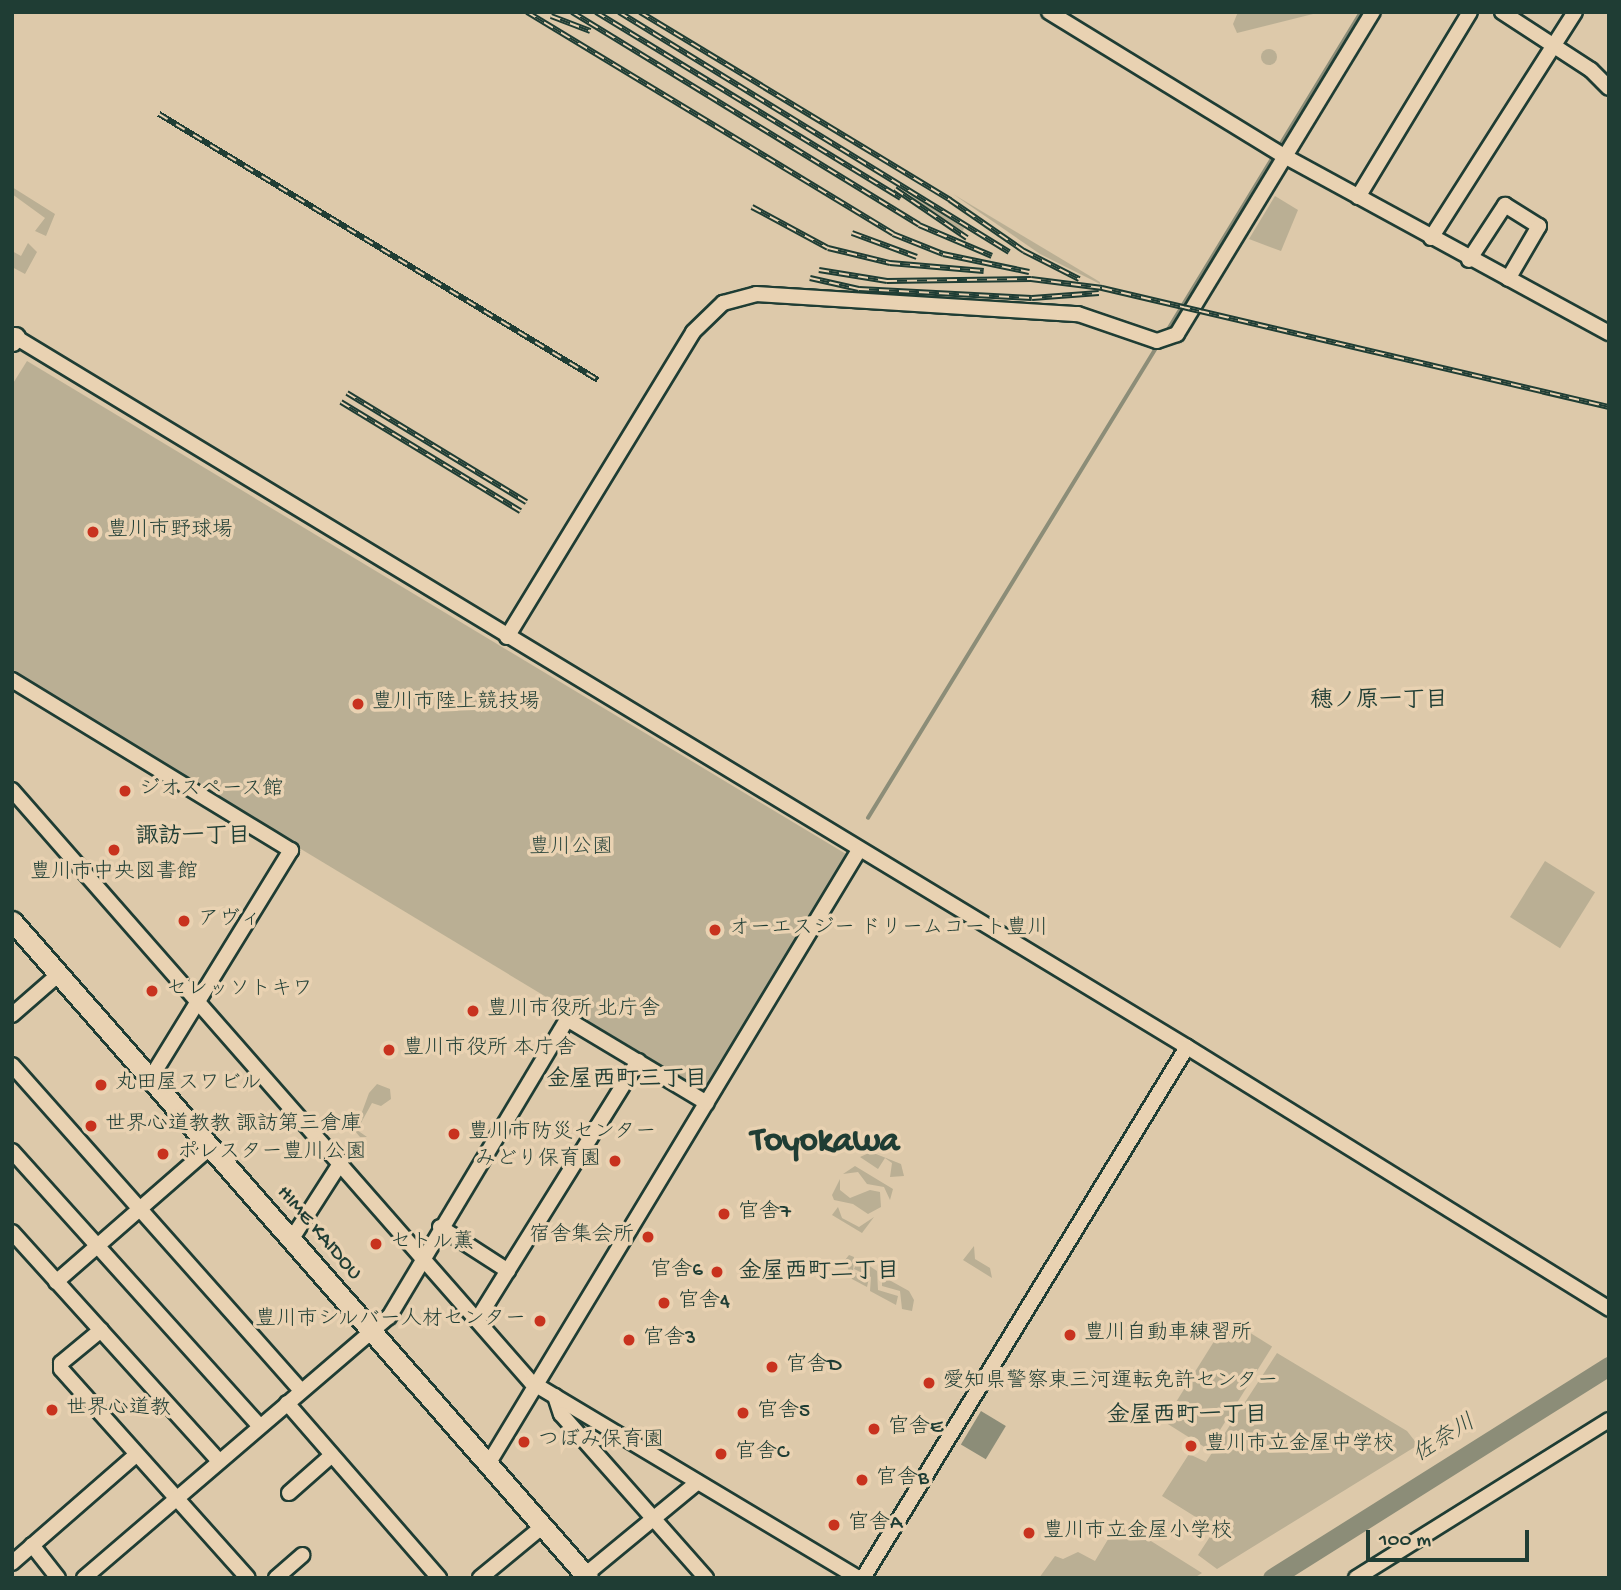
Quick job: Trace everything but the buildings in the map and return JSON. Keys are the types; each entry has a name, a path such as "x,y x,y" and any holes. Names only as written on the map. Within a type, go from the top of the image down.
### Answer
{"main road":[{"name":"HIME KAIDOU","path":"12,921 291,1240 490,1461 587,1576"}],"street":[{"path":"1049,12 1286,157 1469,260 1609,332"},
{"path":"507,637 693,332 723,303 756,294 1078,313 1157,341 1169,340 1184,324 1373,12"},
{"path":"1358,197 1470,12"},
{"path":"1502,12 1552,42 1609,88"},
{"path":"1431,238 1552,42 1575,12"},
{"path":"1469,260 1505,205 1539,226 1508,279"},
{"path":"13,338 1187,1047 1609,1309"},
{"path":"12,680 291,850 151,1078"},
{"path":"12,790 537,1386 861,1578 1187,1047"},
{"path":"490,1461 859,850"},
{"path":"12,1015 58,974"},
{"path":"84,1578 389,1317 440,1227 567,1018 707,1103"},
{"path":"477,1320 638,1061"},
{"path":"12,1065 301,1390"},
{"path":"57,1282 211,1147"},
{"path":"12,1151 100,1245 260,1426"},
{"path":"291,1240 341,1161"},
{"path":"440,1227 508,1271"},
{"path":"12,1232 219,1461"},
{"path":"101,1330 61,1363 61,1369 248,1578"},
{"path":"555,1396 561,1414 706,1578"},
{"path":"287,1403 439,1578"},
{"path":"1356,1578 1609,1420"},
{"path":"12,1563 136,1454"},
{"path":"289,1493 332,1455"},
{"path":"587,1576 698,1482"},
{"path":"480,1578 543,1525"},
{"path":"32,1545 58,1578"},
{"path":"276,1578 302,1555"}],"green space":[{"path":"1238,12 1321,12 1237,33 1233,24"},
{"path":"1266,49 1272,49 1277,57 1275,63 1266,65 1261,60 1261,54"},
{"path":"12,187 55,214 46,236 35,231 45,218 12,194"},
{"path":"905,189 964,228 963,231 922,207"},
{"path":"953,194 1100,282 1100,284 1040,254"},
{"path":"1275,196 1298,210 1281,251 1249,239"},
{"path":"28,243 37,252 25,274 12,267 12,251 21,256"},
{"name":"豊川公園","path":"27,361 846,854 704,1092 12,675 12,385"},
{"path":"1545,861 1595,892 1560,948 1510,917"},
{"path":"377,1084 390,1089 391,1099 381,1106 372,1103 357,1130 367,1137 360,1137 355,1131 369,1093"},
{"path":"871,1152 901,1164 904,1176 890,1177 892,1163 885,1158 878,1169 860,1157"},
{"path":"855,1166 893,1189 890,1200 884,1187 867,1184 858,1172 843,1174"},
{"path":"840,1179 840,1190 850,1198 870,1190 880,1192 881,1207 868,1214 853,1204 834,1200 832,1195"},
{"path":"838,1207 842,1218 859,1227 874,1217 862,1233 832,1215"},
{"path":"974,1246 975,1259 990,1268 992,1278 963,1260"},
{"path":"849,1255 854,1257 853,1272 869,1278 867,1287 852,1279 845,1260"},
{"path":"859,1259 877,1271 878,1290 898,1296 896,1305 870,1291 871,1277 854,1269"},
{"path":"882,1276 909,1291 914,1300 912,1311 902,1309 900,1291 882,1286"},
{"path":"1228,1319 1272,1347 1208,1449 1164,1422"},
{"path":"1277,1353 1407,1431 1418,1445 1217,1569 1198,1555 1215,1529 1162,1496 1189,1454 1206,1462"},
{"path":"1119,1521 1202,1573 1194,1578 1039,1578 1055,1556 1063,1559 1078,1552 1095,1561"}],"shaded area":[{"path":"981,1411 1006,1426 986,1459 961,1444"}],"waterway":[{"path":"1279,147 1361,12"},
{"path":"1166,333 1275,154"},
{"path":"868,818 1158,345"},
{"name":"佐奈川","path":"1272,1578 1609,1366"}],"railway":[{"path":"527,12 893,234 943,254 1029,272"},
{"path":"572,12 919,225 992,256"},
{"path":"596,12 901,198"},
{"path":"619,12 1009,252"},
{"path":"640,12 950,200 1024,251 1079,279"},
{"path":"551,16 590,31"},
{"path":"159,114 598,380"},
{"path":"895,189 967,238"},
{"path":"752,207 828,248 890,263 984,271"},
{"path":"852,233 917,257"},
{"path":"819,270 887,281 1031,279 1102,288 1609,407"},
{"path":"810,278 859,289 1032,298 1099,293"},
{"path":"347,393 526,502"},
{"path":"341,402 520,511"}],"place":[{"name":"豊川市野球場","path":"93,532"},
{"name":"豊川市陸上競技場","path":"358,704"},
{"name":"ジオスペース館","path":"125,791"},
{"name":"豊川市中央図書館","path":"114,850"},
{"name":"アヴィ","path":"184,921"},
{"name":"オーエスジー ドリームコート豊川","path":"715,930"},
{"name":"セレッソトキワ","path":"152,991"},
{"name":"豊川市役所 北庁舎","path":"473,1011"},
{"name":"豊川市役所 本庁舎","path":"389,1050"},
{"name":"丸田屋スワビル","path":"101,1085"},
{"name":"世界心道教教 諏訪第三倉庫","path":"91,1126"},
{"name":"豊川市防災センター","path":"454,1134"},
{"name":"ポレスター豊川公園","path":"163,1154"},
{"name":"みどり保育園","path":"615,1161"},
{"name":"官舎7","path":"724,1214"},
{"name":"宿舎集会所","path":"648,1237"},
{"name":"セトル薫","path":"376,1244"},
{"name":"官舎6","path":"717,1272"},
{"name":"官舎4","path":"664,1303"},
{"name":"豊川市シルバー人材センター","path":"540,1321"},
{"name":"豊川自動車練習所","path":"1070,1335"},
{"name":"官舎3","path":"629,1340"},
{"name":"官舎D","path":"772,1367"},
{"name":"愛知県警察東三河運転免許センター","path":"929,1383"},
{"name":"世界心道教","path":"52,1410"},
{"name":"官舎5","path":"743,1413"},
{"name":"官舎E","path":"874,1429"},
{"name":"つぼみ保育園","path":"524,1442"},
{"name":"豊川市立金屋中学校","path":"1191,1446"},
{"name":"官舎C","path":"721,1454"},
{"name":"官舎B","path":"862,1480"},
{"name":"官舎A","path":"834,1525"},
{"name":"豊川市立金屋小学校","path":"1029,1533"}],"district":[{"name":"穂ノ原一丁目","path":"1379,702"},
{"name":"諏訪一丁目","path":"193,838"},
{"name":"金屋西町三丁目","path":"627,1081"},
{"name":"Toyokawa","path":"825,1143"},
{"name":"金屋西町二丁目","path":"819,1273"},
{"name":"金屋西町一丁目","path":"1187,1417"}]}
